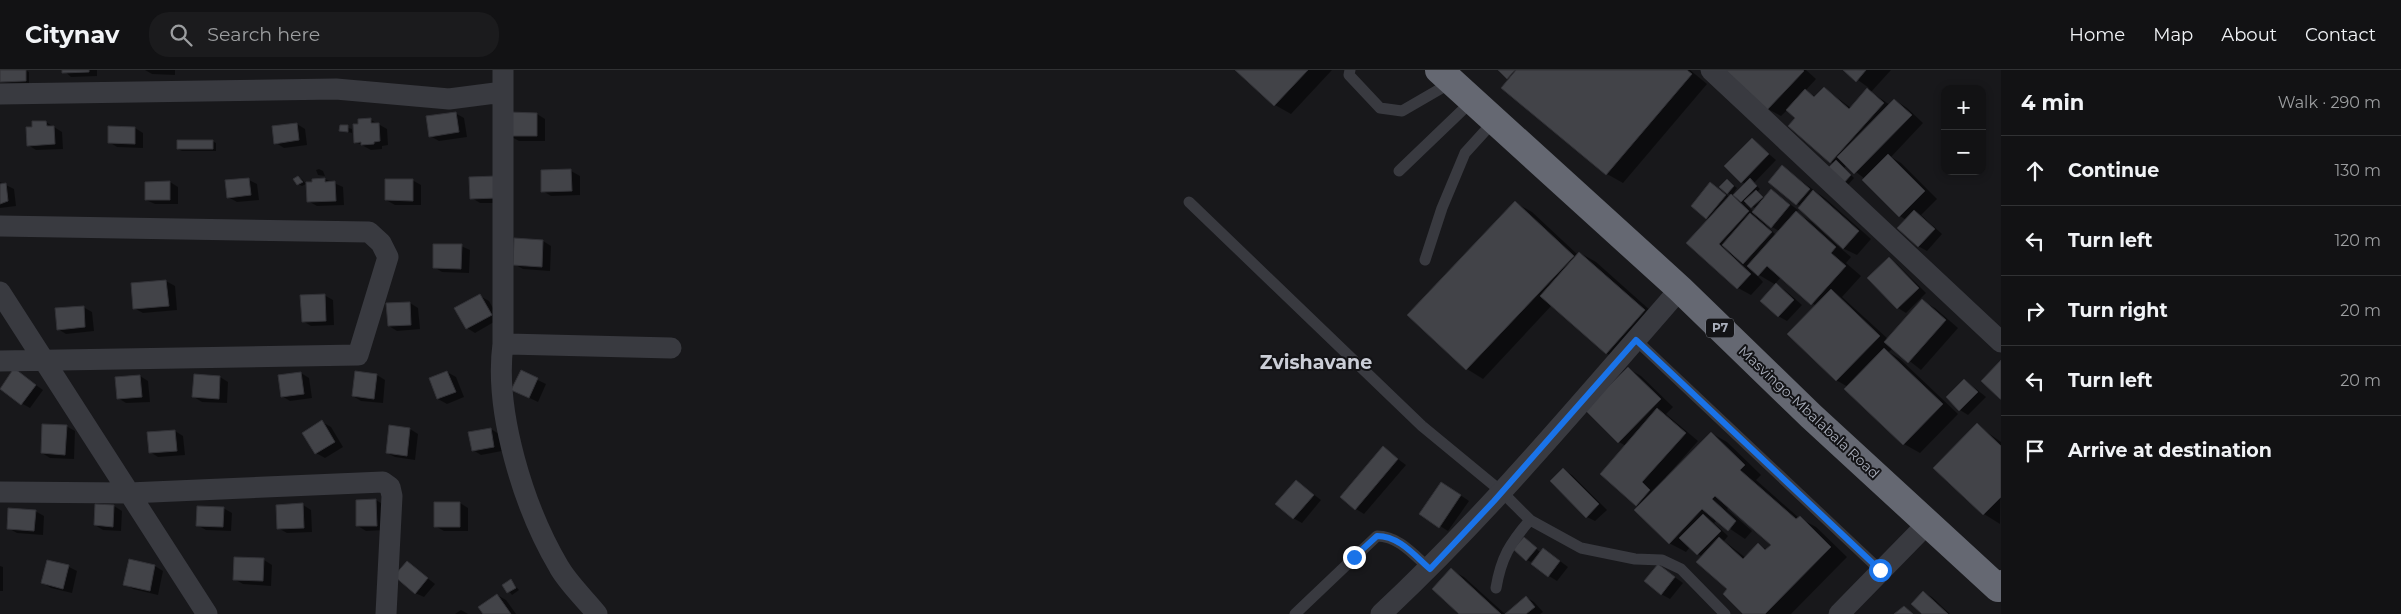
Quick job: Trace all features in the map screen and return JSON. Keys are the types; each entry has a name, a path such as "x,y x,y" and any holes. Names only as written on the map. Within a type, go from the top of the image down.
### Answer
{"highway":[{"name":"Masvingo-Mbalabala Road","path":"1446,76 1680,289 1811,416 1998,588 2001,584"}],"street":[{"path":"503,70 503,344 501,364 508,431 532,516 560,568 597,614"},
{"path":"1710,70 2001,342"},
{"path":"0,94 336,89 449,98 503,92"},
{"path":"0,226 369,232 381,243 388,258 358,355 0,361"},
{"path":"1382,614 1430,569 1502,492 1680,289"},
{"path":"0,292 207,614"},
{"path":"503,344 671,348"},
{"path":"0,492 129,493 383,482 390,486 392,496 386,614"},
{"path":"1839,614 1928,523"}],"lane":[{"path":"1350,70 1349,75 1380,108 1402,111 1446,76"},
{"path":"1399,171 1473,100"},
{"path":"1425,260 1442,208 1465,153 1494,120"},
{"path":"1189,202 1422,426 1502,492 1530,520 1580,548 1635,559 1662,560 1681,569 1725,614"},
{"path":"1636,340 1880,570"},
{"path":"1496,588 1500,564 1508,548 1530,520"},
{"path":"1295,614 1377,536 1388,536 1396,540 1430,569"}],"building":[{"path":"0,70 26,70 26,81 0,82"},
{"path":"62,70 89,70 89,72 62,73"},
{"path":"1235,70 1308,70 1274,106"},
{"path":"1498,70 1515,70 1507,79"},
{"path":"1516,70 1687,70 1692,74 1606,175 1501,88"},
{"path":"1725,70 1803,70 1804,71 1767,110"},
{"path":"1843,70 1866,70 1856,82"},
{"path":"1824,87 1849,109 1867,88 1884,103 1830,163 1788,126 1795,118 1786,110 1805,89 1814,97"},
{"path":"1894,99 1912,115 1854,174 1837,157"},
{"path":"456,112 459,132 429,137 426,116"},
{"path":"509,112 537,113 537,136 509,136"},
{"path":"371,118 371,123 379,123 380,141 374,142 374,144 361,145 361,142 354,143 353,124 358,124 358,119"},
{"path":"32,121 46,121 47,126 54,126 55,144 27,146 26,127 32,127"},
{"path":"297,123 299,140 274,144 272,126"},
{"path":"340,125 348,125 348,132 339,131"},
{"path":"108,126 135,127 135,144 108,143"},
{"path":"1752,138 1769,154 1741,183 1724,166"},
{"path":"177,140 213,140 213,149 177,149"},
{"path":"1888,154 1925,191 1899,217 1862,180"},
{"path":"1836,160 1851,175 1842,185 1826,170"},
{"path":"1782,165 1810,189 1796,205 1768,182"},
{"path":"571,169 572,191 541,192 541,170"},
{"path":"298,176 303,182 297,185 293,179"},
{"path":"496,176 497,198 470,199 469,177"},
{"path":"249,178 251,195 227,198 225,180"},
{"path":"325,178 325,182 335,181 336,201 307,202 306,182 312,182 312,179"},
{"path":"1750,178 1757,186 1741,202 1733,195"},
{"path":"385,179 413,179 413,201 385,200"},
{"path":"1727,179 1734,186 1727,194 1719,187"},
{"path":"170,181 170,200 145,200 145,182"},
{"path":"1710,182 1726,195 1706,219 1691,206"},
{"path":"6,183 8,201 0,204 0,184"},
{"path":"1771,189 1790,205 1771,228 1752,212"},
{"path":"1756,190 1763,197 1751,208 1744,201"},
{"path":"1813,190 1859,231 1843,249 1798,208"},
{"path":"1731,194 1749,211 1719,244 1751,274 1737,289 1686,243"},
{"path":"1515,201 1574,256 1466,370 1407,315"},
{"path":"1914,210 1935,229 1918,247 1897,228"},
{"path":"1796,211 1836,247 1831,253 1846,266 1811,305 1767,266 1758,276 1747,266"},
{"path":"1750,213 1772,232 1743,264 1722,245"},
{"path":"514,238 543,240 542,267 513,265"},
{"path":"433,244 462,244 461,269 433,268"},
{"path":"1579,252 1645,310 1606,354 1540,296"},
{"path":"1889,257 1919,288 1897,309 1867,278"},
{"path":"166,280 169,306 133,309 131,283"},
{"path":"1776,283 1794,300 1778,317 1760,301"},
{"path":"1831,289 1880,336 1836,381 1787,334"},
{"path":"325,294 326,321 302,322 300,295"},
{"path":"480,294 492,315 466,329 454,308"},
{"path":"1922,299 1946,320 1908,363 1884,342"},
{"path":"410,302 411,325 388,326 386,303"},
{"path":"84,306 85,327 57,330 55,308"},
{"path":"1884,348 1943,404 1903,445 1844,389"},
{"path":"2001,360 2001,399 2000,399 1981,381"},
{"path":"1628,367 1661,399 1618,443 1585,410"},
{"path":"14,368 36,385 21,405 0,389"},
{"path":"521,370 538,378 529,398 511,390"},
{"path":"355,371 377,374 374,399 352,396"},
{"path":"447,371 456,392 437,399 429,378"},
{"path":"301,372 304,394 281,397 278,375"},
{"path":"194,374 220,376 219,399 192,397"},
{"path":"140,375 142,397 117,399 115,377"},
{"path":"1964,379 1978,392 1959,411 1946,397"},
{"path":"1657,408 1686,433 1642,482 1650,490 1636,506 1600,474"},
{"path":"322,420 335,442 315,454 302,433"},
{"path":"1977,423 2001,446 2001,497 1983,515 1933,468"},
{"path":"42,424 67,425 65,455 41,453"},
{"path":"389,425 410,428 407,456 386,453"},
{"path":"491,428 494,447 472,451 468,432"},
{"path":"175,430 177,451 149,453 147,432"},
{"path":"1711,432 1745,465 1740,470 1796,519 1800,516 1831,547 1765,614 1743,614 1723,594 1727,589 1696,562 1719,537 1743,559 1758,543 1765,550 1771,545 1715,496 1712,499 1736,521 1728,531 1702,509 1669,544 1634,510"},
{"path":"1383,446 1398,459 1355,510 1340,497"},
{"path":"1563,468 1599,504 1586,518 1550,481"},
{"path":"1296,480 1314,495 1293,519 1275,504"},
{"path":"1441,482 1461,495 1439,528 1419,514"},
{"path":"376,499 377,526 356,526 356,500"},
{"path":"434,502 460,502 460,527 434,527"},
{"path":"303,503 304,528 277,529 276,505"},
{"path":"95,504 114,505 113,527 94,525"},
{"path":"197,506 224,507 223,527 196,526"},
{"path":"8,508 36,510 34,531 7,529"},
{"path":"1703,514 1721,531 1697,555 1679,538"},
{"path":"1524,537 1537,548 1526,561 1513,549"},
{"path":"1543,548 1560,561 1548,577 1531,564"},
{"path":"234,557 264,558 263,581 233,580"},
{"path":"129,559 155,565 150,591 123,585"},
{"path":"47,560 69,565 63,589 41,583"},
{"path":"407,561 428,578 415,594 394,576"},
{"path":"1658,564 1675,577 1661,595 1644,581"},
{"path":"1451,568 1501,614 1459,614 1432,589"},
{"path":"511,579 516,588 507,593 502,585"},
{"path":"1923,591 1948,614 1922,614 1911,604"},
{"path":"497,594 511,614 483,614 478,607"},
{"path":"1526,596 1535,607 1526,614 1505,614"},
{"path":"1904,606 1913,614 1894,614"}],"district":[{"name":"Zvishavane","path":"1316,362"}],"route":[{"path":"1354,557 1377,536 1388,536 1403,544 1430,569 1494,501 1636,340 1880,570"}]}
